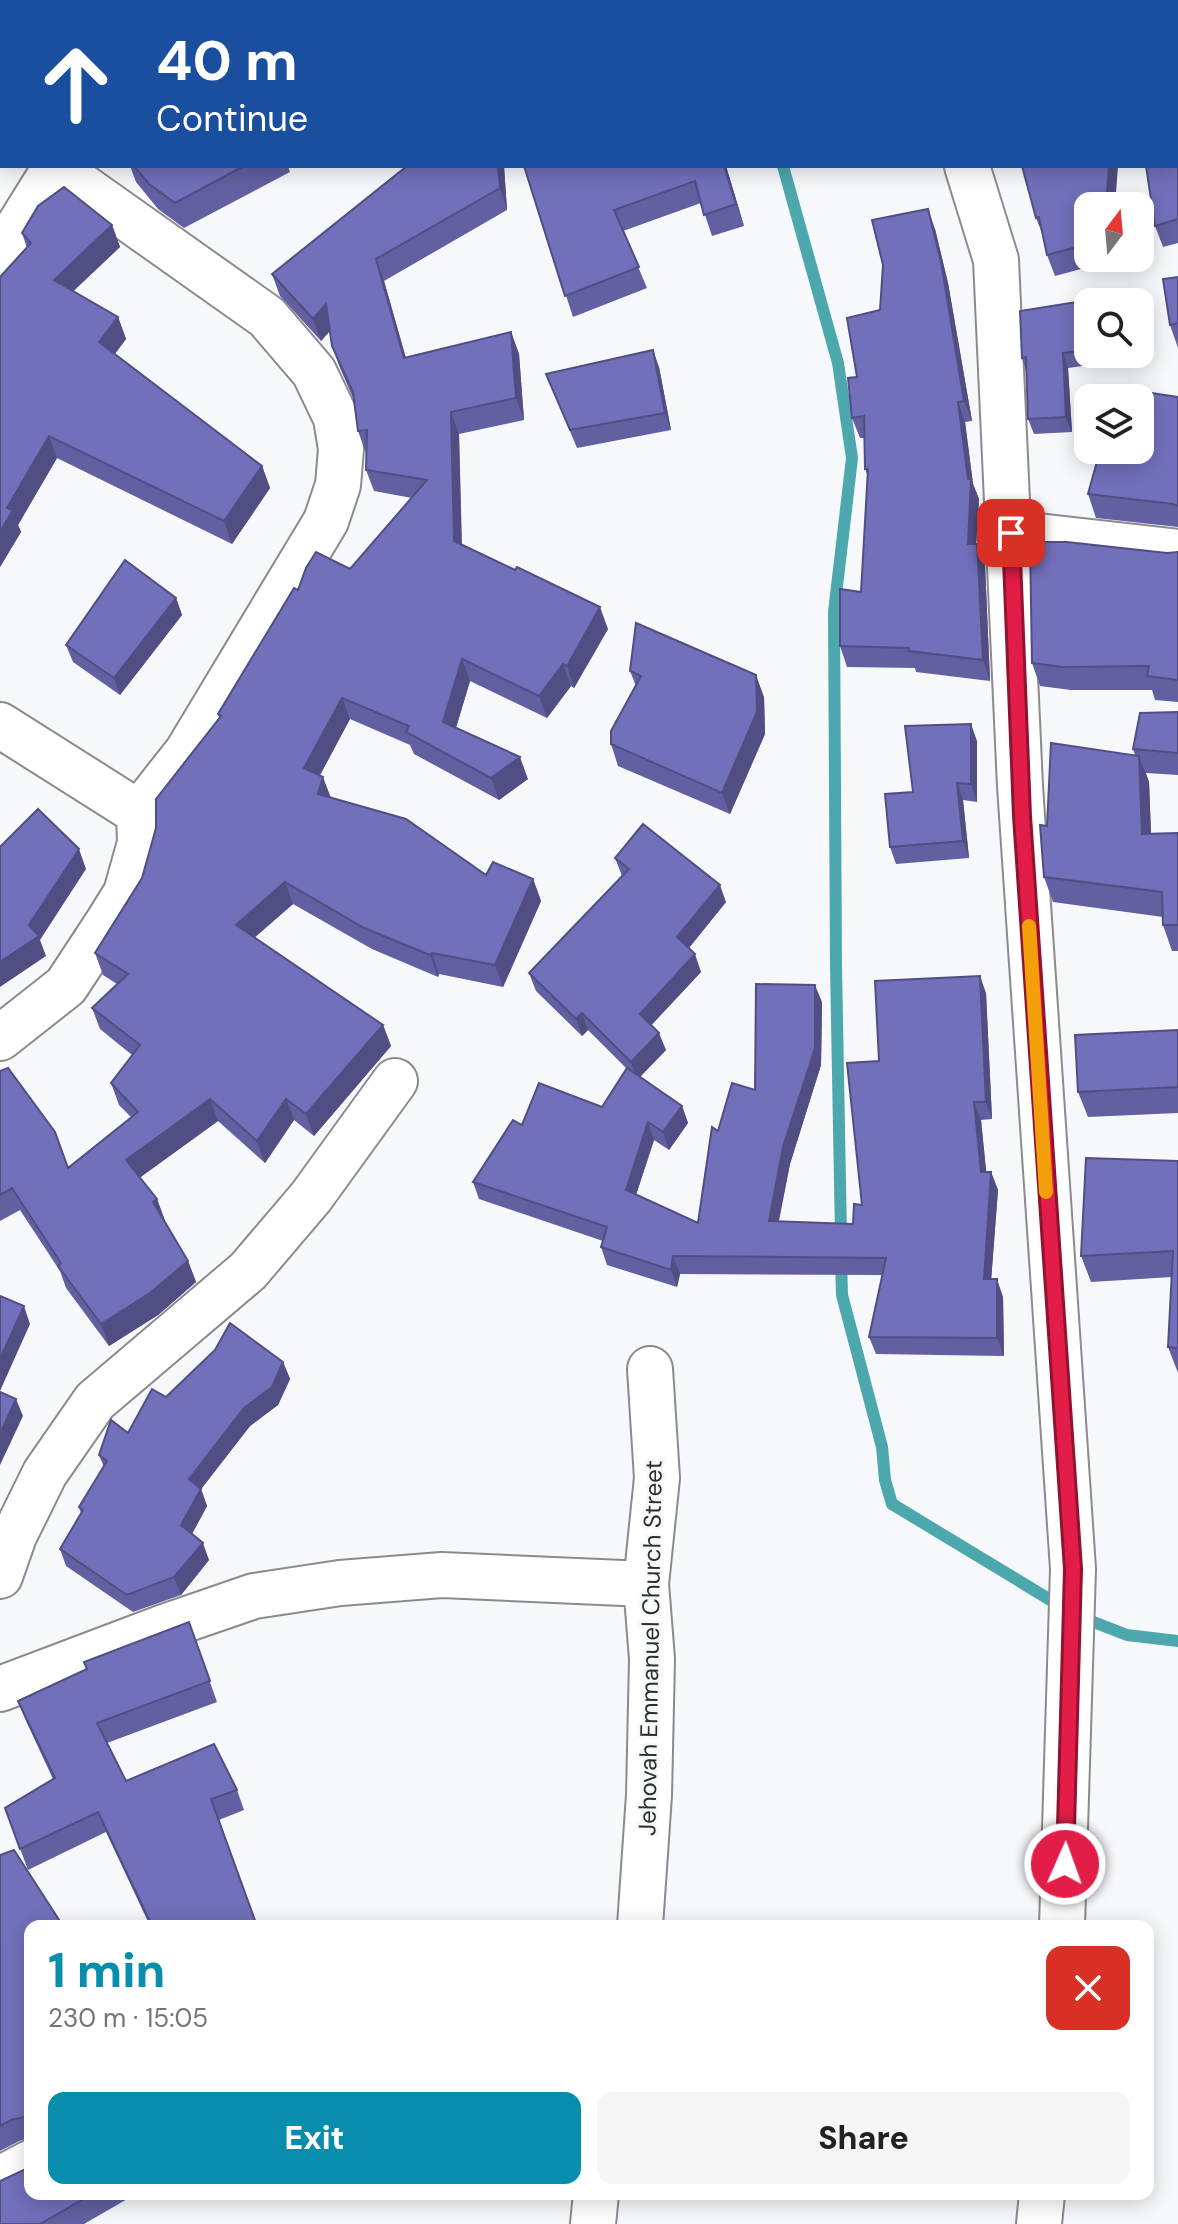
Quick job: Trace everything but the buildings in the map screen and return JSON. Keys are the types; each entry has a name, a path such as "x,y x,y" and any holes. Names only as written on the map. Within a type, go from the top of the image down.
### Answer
{"street":[{"path":"0,256 55,168"},
{"path":"0,1038 66,986 126,893 140,843 139,813 187,752 326,521 338,485 341,449 336,418 314,372 267,317 57,168"},
{"path":"968,168 996,260 1011,533 1020,786 1073,1569 1073,1648 1062,1920"},
{"path":"1011,533 1178,552"},
{"path":"0,725 139,813"},
{"path":"0,1576 14,1536 45,1473 95,1401 248,1271 311,1197 395,1081"},
{"name":"Jehovah Emmanuel Church Street","path":"640,1920 649,1795 652,1659 646,1584 657,1478 650,1369"},
{"path":"0,1689 254,1596 340,1583 442,1575 646,1584"},
{"path":"0,2179 24,2166"},
{"path":"593,2224 595,2200"},
{"path":"1039,2224 1041,2200"}],"waterway":[{"path":"784,168 838,363 852,458 834,612 841,1237"},
{"path":"841,1259 842,1295 882,1447 885,1480 892,1504 1062,1607"},
{"path":"1078,1616 1127,1635 1178,1641"}],"slow traffic":[{"path":"1029,926 1046,1192"}],"route":[{"path":"1011,533 1022,816 1073,1569 1065,1864"}]}
